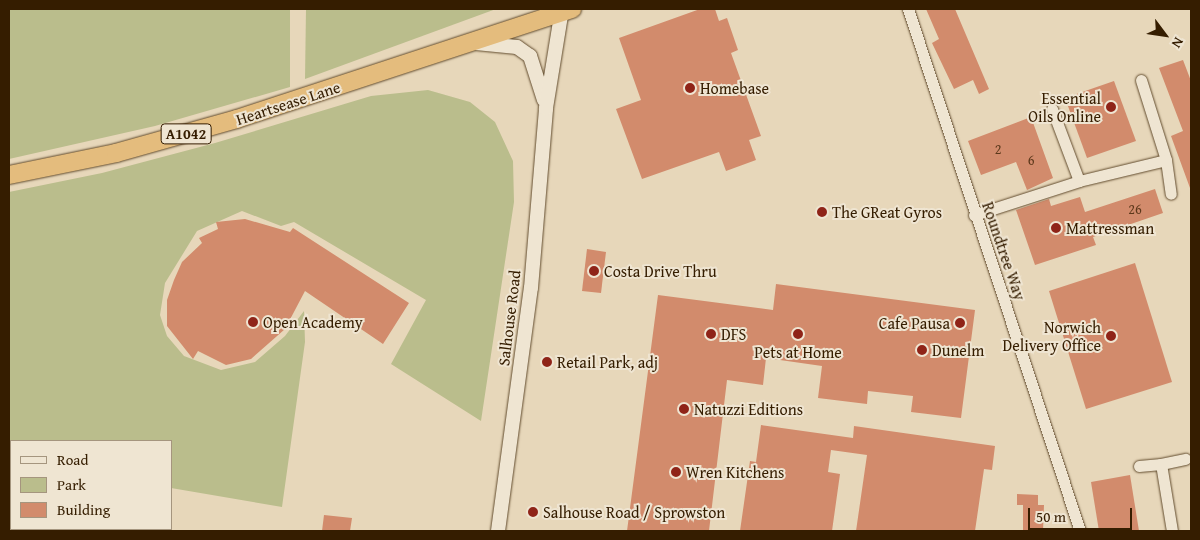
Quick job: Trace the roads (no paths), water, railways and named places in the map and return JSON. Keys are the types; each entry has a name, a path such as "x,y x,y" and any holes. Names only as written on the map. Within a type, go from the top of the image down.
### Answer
{"highway":[{"name":"Heartsease Lane","path":"9,175 172,138 476,43 565,10"}],"street":[{"name":"Roundtree Way","path":"908,9 974,216 1080,531"},
{"name":"Salhouse Road","path":"498,531 531,288 546,108 565,10"},
{"name":"Salhouse Road","path":"476,43 516,47 530,56 536,66 546,108"},
{"path":"1141,80 1166,160 1170,194"},
{"path":"1052,109 1079,181"},
{"path":"974,216 1079,181 1166,160"},
{"path":"1139,466 1185,459"},
{"path":"1161,464 1172,531"}],"place":[{"name":"Homebase","path":"690,88"},
{"name":"Essential Oils Online","path":"1111,107"},
{"name":"The GReat Gyros","path":"822,212"},
{"name":"Mattressman","path":"1056,228"},
{"name":"Costa Drive Thru","path":"594,271"},
{"name":"Open Academy","path":"253,322"},
{"name":"Cafe Pausa","path":"960,323"},
{"name":"DFS","path":"711,334"},
{"name":"Pets at Home","path":"798,334"},
{"name":"Norwich Delivery Office","path":"1111,336"},
{"name":"Dunelm","path":"922,350"},
{"name":"Retail Park, adj","path":"547,362"},
{"name":"Natuzzi Editions","path":"684,409"},
{"name":"Wren Kitchens","path":"676,472"},
{"name":"Salhouse Road / Sprowston","path":"533,512"}]}
